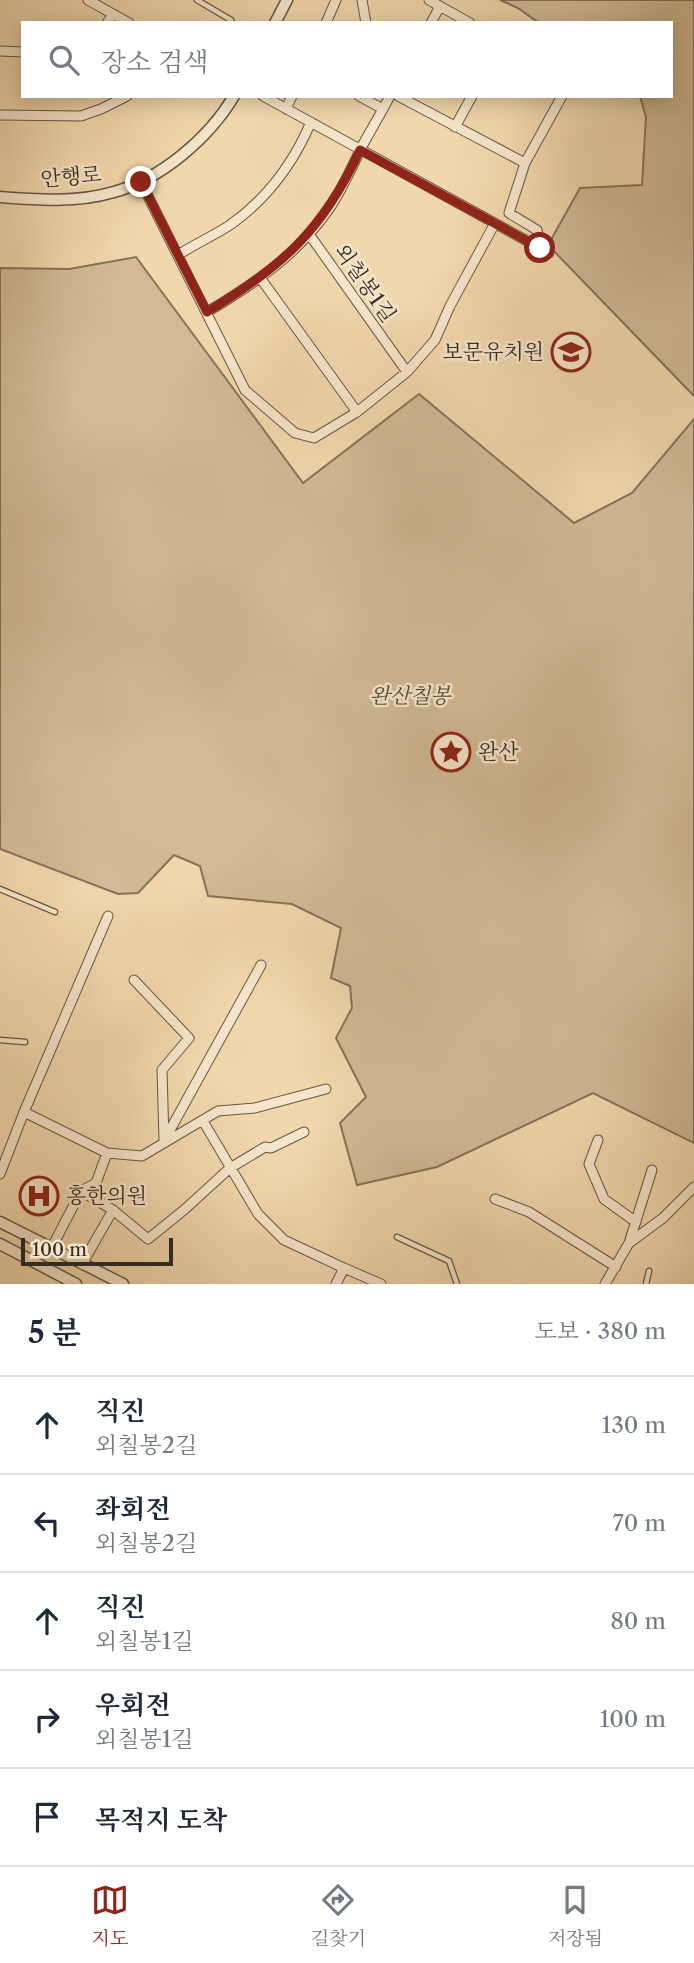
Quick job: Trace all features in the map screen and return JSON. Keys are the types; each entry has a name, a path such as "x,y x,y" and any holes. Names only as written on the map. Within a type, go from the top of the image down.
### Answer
{"street":[{"path":"88,0 125,21"},
{"path":"276,21 287,0"},
{"path":"327,21 336,0"},
{"path":"362,0 366,21"},
{"path":"429,0 466,21"},
{"path":"432,21 440,6"},
{"path":"108,21 113,14"},
{"path":"0,51 21,52"},
{"path":"0,115 81,116 123,98"},
{"name":"안행로","path":"0,197 60,200 114,192 141,182 184,155 215,125 233,98"},
{"path":"267,98 545,251 537,230 509,213 525,163 561,98"},
{"path":"286,109 291,98"},
{"path":"363,98 383,109"},
{"path":"309,234 335,199 389,98"},
{"path":"402,98 525,163"},
{"path":"455,127 471,98"},
{"path":"178,256 228,226 248,210 283,173 311,122"},
{"path":"141,182 245,390 295,433 314,438 357,412 407,372 435,340 450,306 495,223"},
{"name":"외칠봉1길","path":"207,312 261,279 309,234 407,372"},
{"path":"261,279 357,412"},
{"path":"0,1174 108,916"},
{"path":"164,1141 261,965"},
{"path":"134,980 188,1038 162,1070 164,1141"},
{"path":"24,1112 107,1153 142,1156 218,1111 255,1108 326,1089"},
{"path":"203,1121 258,1214 284,1240 379,1284"},
{"path":"81,1191 113,1210 148,1239 230,1168 265,1147 271,1148 304,1132"},
{"path":"598,1140 589,1164 604,1199 636,1222"},
{"path":"51,1249 81,1191 96,1183 107,1153"},
{"path":"605,1284 629,1242 652,1170"},
{"path":"629,1242 663,1218 694,1186"},
{"path":"495,1199 529,1212 616,1267"},
{"path":"82,1264 113,1210"},
{"path":"0,1222 123,1284"},
{"path":"0,1244 76,1284"},
{"path":"336,1284 344,1268"}],"lane":[{"path":"197,0 231,20"},
{"path":"0,889 55,912"},
{"path":"0,1040 26,1042"},
{"path":"397,1237 449,1261 457,1284"},
{"path":"646,1284 649,1270"}],"green space":[{"path":"500,0 694,0 694,396 548,245 580,188 642,185 646,117 641,98 673,98 673,21 536,21 518,8"},
{"name":"완산칠봉","path":"136,257 303,483 419,394 574,523 632,493 694,419 694,1143 593,1093 437,1167 357,1185 340,1123 366,1097 336,1038 352,1008 350,986 331,978 341,928 292,904 208,896 200,866 174,855 138,893 118,894 0,849 0,268 69,269"}],"place":[{"name":"보문유치원","path":"571,352"},
{"name":"완산","path":"451,752"},
{"name":"홍한의원","path":"39,1196"}],"route":[{"path":"141,182 207,312 261,279 309,234 347,180 360,150 540,248"}]}
